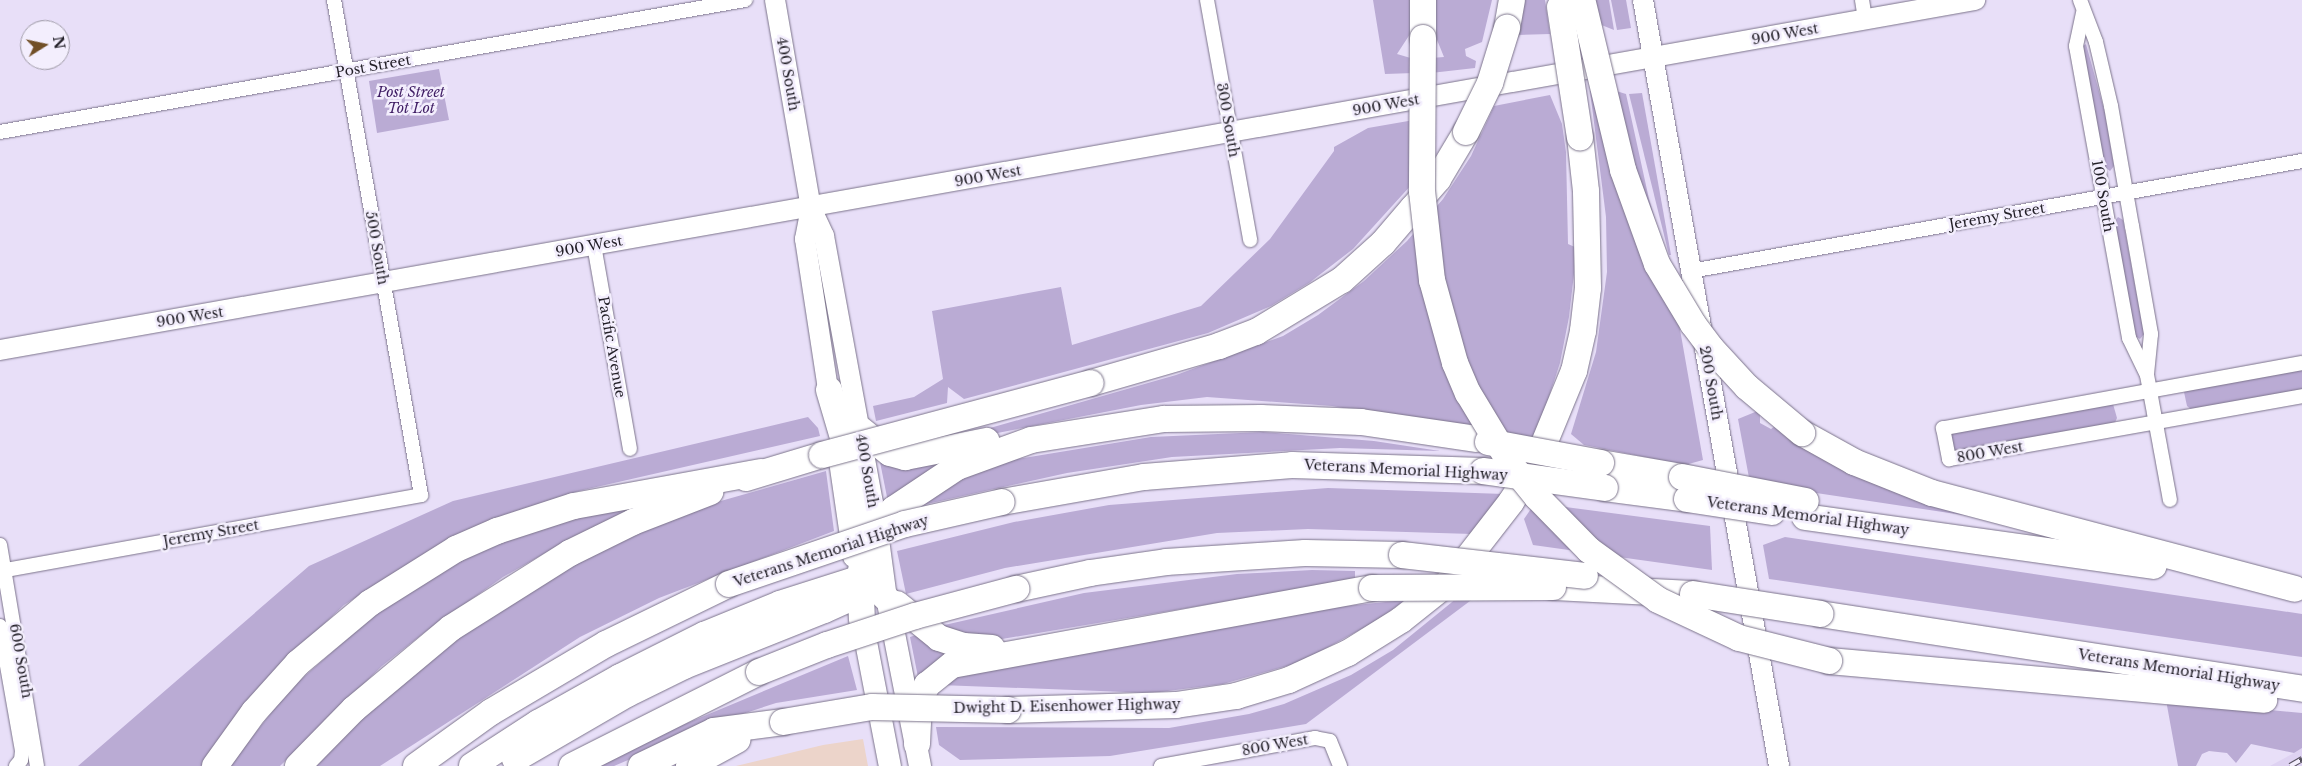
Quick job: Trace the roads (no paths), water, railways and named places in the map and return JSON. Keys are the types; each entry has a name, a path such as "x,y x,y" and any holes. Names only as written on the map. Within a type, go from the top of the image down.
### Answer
{"highway":[{"path":"1423,0 1422,191 1432,280 1455,363 1468,393 1512,466 1554,516 1618,573 1678,612 1739,638 1829,661 2302,703"},
{"path":"215,766 254,712 298,663 370,603 418,570 497,531 596,500 761,472 1091,383 1219,346 1256,332 1342,280 1384,243 1438,178 1466,132 1490,83 1507,28 1512,0"},
{"path":"1571,2 1623,170 1657,264 1693,324 1730,369 1802,433 1854,462 1932,493 2299,590"},
{"name":"Dwight D. Eisenhower Highway","path":"783,722 872,707 1008,710 1176,705 1236,696 1289,680 1348,653 1401,620 1449,582 1511,502 1536,463 1574,372 1583,331 1588,288 1587,211 1571,2"},
{"path":"829,390 859,492 870,578 900,608 926,630 964,646 1001,648 1078,640"},
{"path":"504,766 594,713 684,666 870,578 894,509 934,479 974,460 1031,440 1164,419 1232,418 1361,422 1476,440 1603,476"},
{"path":"860,429 884,449 905,457 996,439 1031,440"},
{"name":"Veterans Memorial Highway","path":"416,766 491,712 606,644 729,584 905,524 1002,502 1144,477 1292,465 1603,476 1806,509 1969,539 2299,590"},
{"path":"298,766 354,710 451,628 533,576 633,522 761,472"},
{"name":"Veterans Memorial Highway","path":"572,766 759,672 914,616 1090,572 1166,562 1305,553 1402,555 1585,576 2302,689"},
{"path":"472,766 538,723 670,651 780,604 870,578"},
{"path":"919,755 919,702 927,685 941,671 964,661 1372,588 1553,587 1693,594"},
{"path":"641,766 714,731 783,722"},
{"path":"689,766 718,747 783,722"}],"main road":[{"name":"400 South","path":"775,0 811,208 824,236 860,429 870,578 890,766"},
{"name":"200 South","path":"1643,0 1779,766"},
{"name":"900 West","path":"0,350 811,208 1653,57 1864,10 1975,0"},
{"name":"400 South","path":"811,208 805,239 829,390 870,578 919,755"}],"street":[{"name":"500 South","path":"334,0 421,495"},
{"name":"Post Street","path":"0,132 745,0"},
{"name":"300 South","path":"1207,0 1250,240"},
{"name":"100 South","path":"2082,6 2098,51 2126,192 2151,334 2147,375"},
{"name":"100 South","path":"2082,6 2076,46 2129,338 2147,375 2170,500"},
{"name":"Jeremy Street","path":"1691,271 2302,161"},
{"name":"Pacific Avenue","path":"594,245 630,449"},
{"name":"800 West","path":"2302,363 1943,428 1949,459 2302,396"},
{"name":"Jeremy Street","path":"2,571 421,495"},
{"name":"600 South","path":"0,545 2,571 36,749 37,766"},
{"name":"600 South","path":"0,626 22,751 16,766"},
{"name":"800 West","path":"1161,766 1315,738 1330,741 1340,766"}],"railway":[{"path":"2290,766 2302,759"}],"park label":[{"name":"Post Street Tot Lot","path":"411,100"}]}
